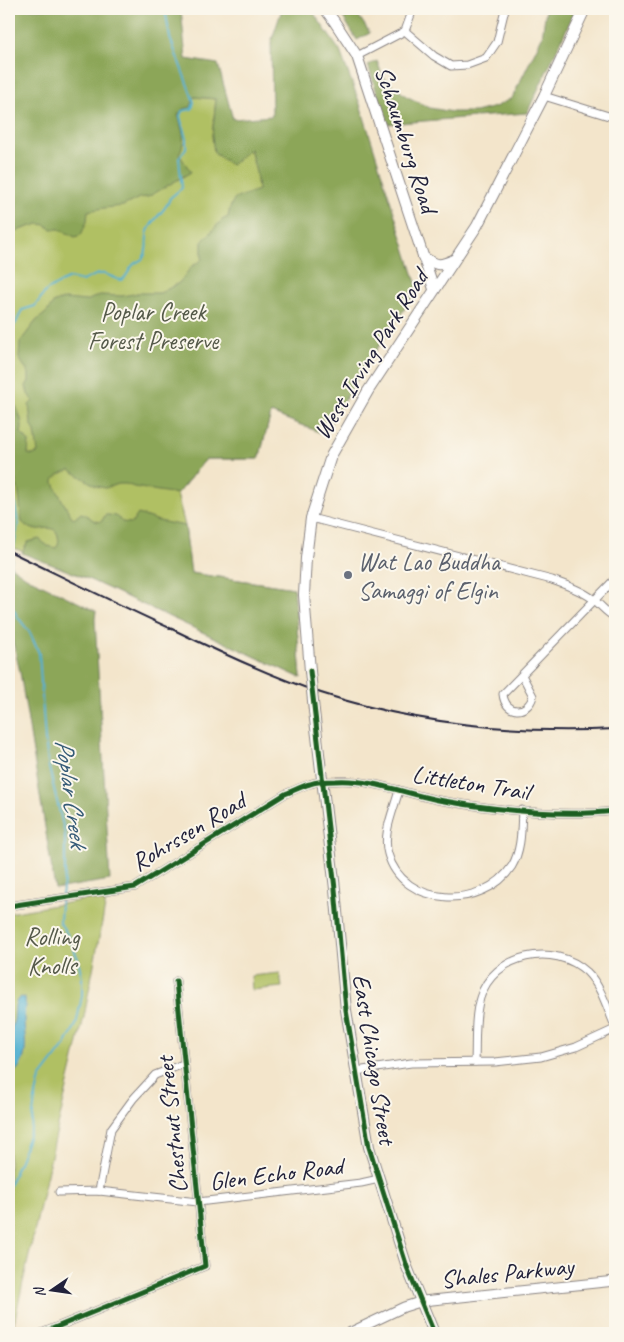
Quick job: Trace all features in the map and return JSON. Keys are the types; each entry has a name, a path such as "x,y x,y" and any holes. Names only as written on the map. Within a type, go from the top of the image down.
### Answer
{"main road":[{"name":"Schaumburg Road","path":"325,9 357,56 434,289"},
{"name":"West Irving Park Road","path":"322,781 304,595 311,518 331,456 368,391 477,226 544,96 585,9"},
{"path":"424,257 436,265 454,260"},
{"name":"East Chicago Street","path":"322,781 345,1001 369,1147 407,1267 434,1333"}],"street":[{"path":"357,56 404,31 413,9"},
{"path":"404,31 434,56 451,66 467,65 486,58 497,42 505,9"},
{"path":"544,96 615,118"},
{"path":"311,518 552,580 581,591 595,600 608,614 615,617"},
{"path":"522,675 533,696 531,704 526,708 514,710 509,708 504,701 503,694 615,579"},
{"name":"Littleton Trail","path":"322,781 366,781 431,798 522,810 571,813 615,811"},
{"name":"Rohrssen Road","path":"9,906 135,887 285,794 311,783 322,781"},
{"path":"399,790 387,832 388,853 393,866 408,885 435,896 478,893 488,888 507,873 519,850 522,810"},
{"path":"356,1071 411,1062 475,1062 495,1062 550,1055 576,1047 615,1028 595,983 588,973 568,960 552,956 529,956 507,964 492,976 486,985 480,997 478,1007 475,1062"},
{"name":"Chestnut Street","path":"42,1333 205,1266 176,981"},
{"path":"99,1191 111,1129 133,1098 155,1075 183,1064"},
{"name":"Glen Echo Road","path":"59,1192 99,1191 198,1202 379,1179"},
{"name":"Shales Parkway","path":"349,1333 404,1307 422,1301 615,1281"}],"green space":[{"name":"Poplar Creek Forest Preserve","path":"9,9 194,97 216,99 212,136 250,149 256,172 418,289 366,365 324,434 271,413 259,459 206,459 177,494 185,526 190,573 294,588 301,678 86,578 9,546"},
{"name":"Poplar Creek Forest Preserve","path":"9,9 181,9 186,59 218,64 233,119 272,116 271,42 282,9 311,9 340,51 360,104 418,289 366,365 324,434 271,413 259,459 206,459 177,494 126,484 105,488 96,486 70,470 58,475 54,481 62,501 74,519 81,513 99,522 102,521 105,515 110,515 122,522 132,523 138,514 159,521 185,526 191,573 294,588 301,678 86,578 22,553 28,542 39,539 48,546 56,548 59,541 54,530 48,528 33,529 22,522 18,488 9,468 9,403 16,406 19,413 22,423 21,433 29,442 28,454 38,453 29,405 33,401 28,394 26,386 29,381 29,374 19,358 20,342 54,302 65,299 86,301 100,295 122,296 140,293 160,293 179,283 192,266 202,259 202,242 222,220 228,217 234,199 258,190 250,149 231,165 214,153 212,136 216,99 194,97 191,107 183,109 178,115 183,139 179,154 191,172 148,197 139,198 123,206 88,211 87,221 81,235 75,237 59,229 51,229 46,225 39,224 9,233"},
{"path":"338,9 359,9 358,15 370,33 357,40"},
{"path":"546,9 576,9 527,113 387,124 368,65 377,61 383,77 406,96 430,108 453,112 475,112 495,107 512,98 542,37"},
{"name":"Rolling Knolls","path":"9,565 26,577 96,611 110,880 55,889 20,672 9,625"},
{"name":"Rolling Knolls","path":"107,896 84,1017 12,1332 9,1332 9,913"},
{"path":"280,973 282,987 252,990 251,976"}],"water":[{"path":"21,997 25,998 24,1055 19,1068 9,1077 9,1036 14,1020 15,1005"}],"waterway":[{"path":"9,331 16,323 22,310 35,306 46,291 63,281 70,278 82,281 103,274 122,280 133,265 145,255 147,234 150,226 170,198 182,188 179,158 186,148 186,139 180,116 182,111 192,109 194,102 170,38 165,9"},
{"name":"Poplar Creek","path":"9,483 14,498 18,524 9,573"},
{"name":"Poplar Creek","path":"9,601 17,616 30,633 39,653 45,740 49,768 65,834 65,875 62,895"},
{"name":"Poplar Creek","path":"9,1186 31,1129 40,1078 65,1045 76,1025 82,996 82,978 78,959 69,937 60,923 61,900"}],"railway":[{"path":"9,551 246,664 321,693 357,704 430,719 504,728 541,730 615,729"}],"cycle path":[{"path":"310,671 335,889 346,1010 369,1147 407,1267 434,1333"},
{"path":"9,906 135,887 285,794 320,782 364,782 444,801 507,810 552,813 615,811"},
{"path":"42,1333 205,1266 176,981"}],"place":[{"name":"Wat Lao Buddha Samaggi of Elgin","path":"348,575"}]}
